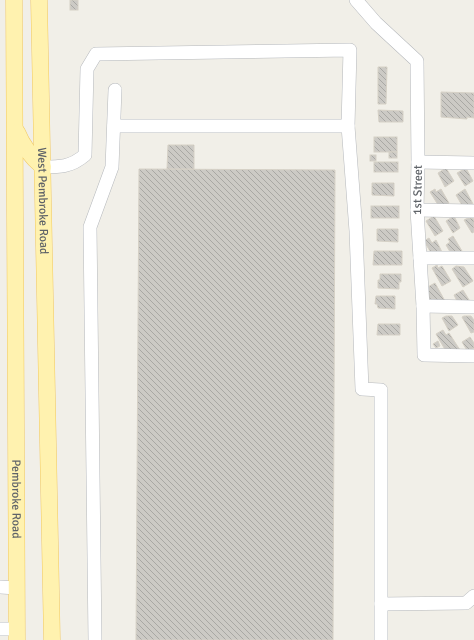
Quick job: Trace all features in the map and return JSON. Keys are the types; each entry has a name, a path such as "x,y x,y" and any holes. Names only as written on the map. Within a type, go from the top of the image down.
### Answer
{"main road":[{"path":"14,0 15,118 23,146 32,158 43,168"},
{"name":"West Pembroke Road","path":"39,0 52,640"},
{"name":"Pembroke Road","path":"15,118 17,634"}],"street":[{"name":"1st Street","path":"356,0 376,23 417,61 417,210 423,306 424,355 474,356"},
{"path":"43,168 65,166 77,162 85,155 87,70 96,54 350,50 348,126 356,231 362,389 381,390 381,640"},
{"path":"94,640 90,227 112,167 115,90"},
{"path":"114,126 348,126"},
{"path":"418,162 474,163"},
{"path":"417,210 474,211"},
{"path":"420,258 474,258"},
{"path":"423,306 474,307"},
{"path":"0,587 17,588"},
{"path":"381,604 466,603 474,596"},
{"path":"0,629 17,634"}],"building":[{"path":"70,0 78,0 78,10 70,10"},
{"path":"378,67 387,67 386,104 378,104"},
{"path":"441,92 474,93 474,118 467,117 467,119 441,117"},
{"path":"378,110 403,111 403,122 379,122"},
{"path":"374,137 397,137 397,152 374,152"},
{"path":"168,145 194,145 194,169 167,169"},
{"path":"389,152 397,152 397,158 389,158"},
{"path":"370,155 376,155 376,161 370,161"},
{"path":"374,162 398,162 398,172 374,172"},
{"path":"446,168 454,181 445,187 438,173"},
{"path":"466,168 473,181 465,186 457,173"},
{"path":"139,169 335,170 333,640 136,640"},
{"path":"372,183 394,183 394,196 372,195"},
{"path":"435,189 436,192 441,189 449,203 440,208 430,192"},
{"path":"465,189 473,204 468,207 463,207 456,195"},
{"path":"371,206 399,206 399,218 371,218"},
{"path":"434,216 443,231 435,236 426,221"},
{"path":"454,216 460,228 453,233 446,221"},
{"path":"473,218 474,220 474,232 472,233 464,220"},
{"path":"377,229 398,229 398,242 377,241"},
{"path":"453,236 462,251 453,257 446,245 450,242 448,239"},
{"path":"429,238 432,243 436,240 443,254 433,256 424,241"},
{"path":"374,251 402,251 402,265 373,265"},
{"path":"437,265 438,268 442,266 451,281 442,286 432,268"},
{"path":"456,266 464,267 473,281 463,287 452,269"},
{"path":"380,274 401,274 399,289 378,288"},
{"path":"435,283 445,301 433,304 424,289"},
{"path":"463,290 471,303 459,305 454,295"},
{"path":"376,296 395,296 395,309 378,308 377,304 375,304"},
{"path":"452,316 458,325 449,331 442,318"},
{"path":"471,316 474,320 474,332 471,333 462,317"},
{"path":"378,324 400,324 400,335 377,335"},
{"path":"443,330 446,335 449,333 460,350 447,353 436,334"},
{"path":"470,337 474,343 474,348 468,352 462,342"},
{"path":"438,341 440,346 436,348 433,344"}]}
